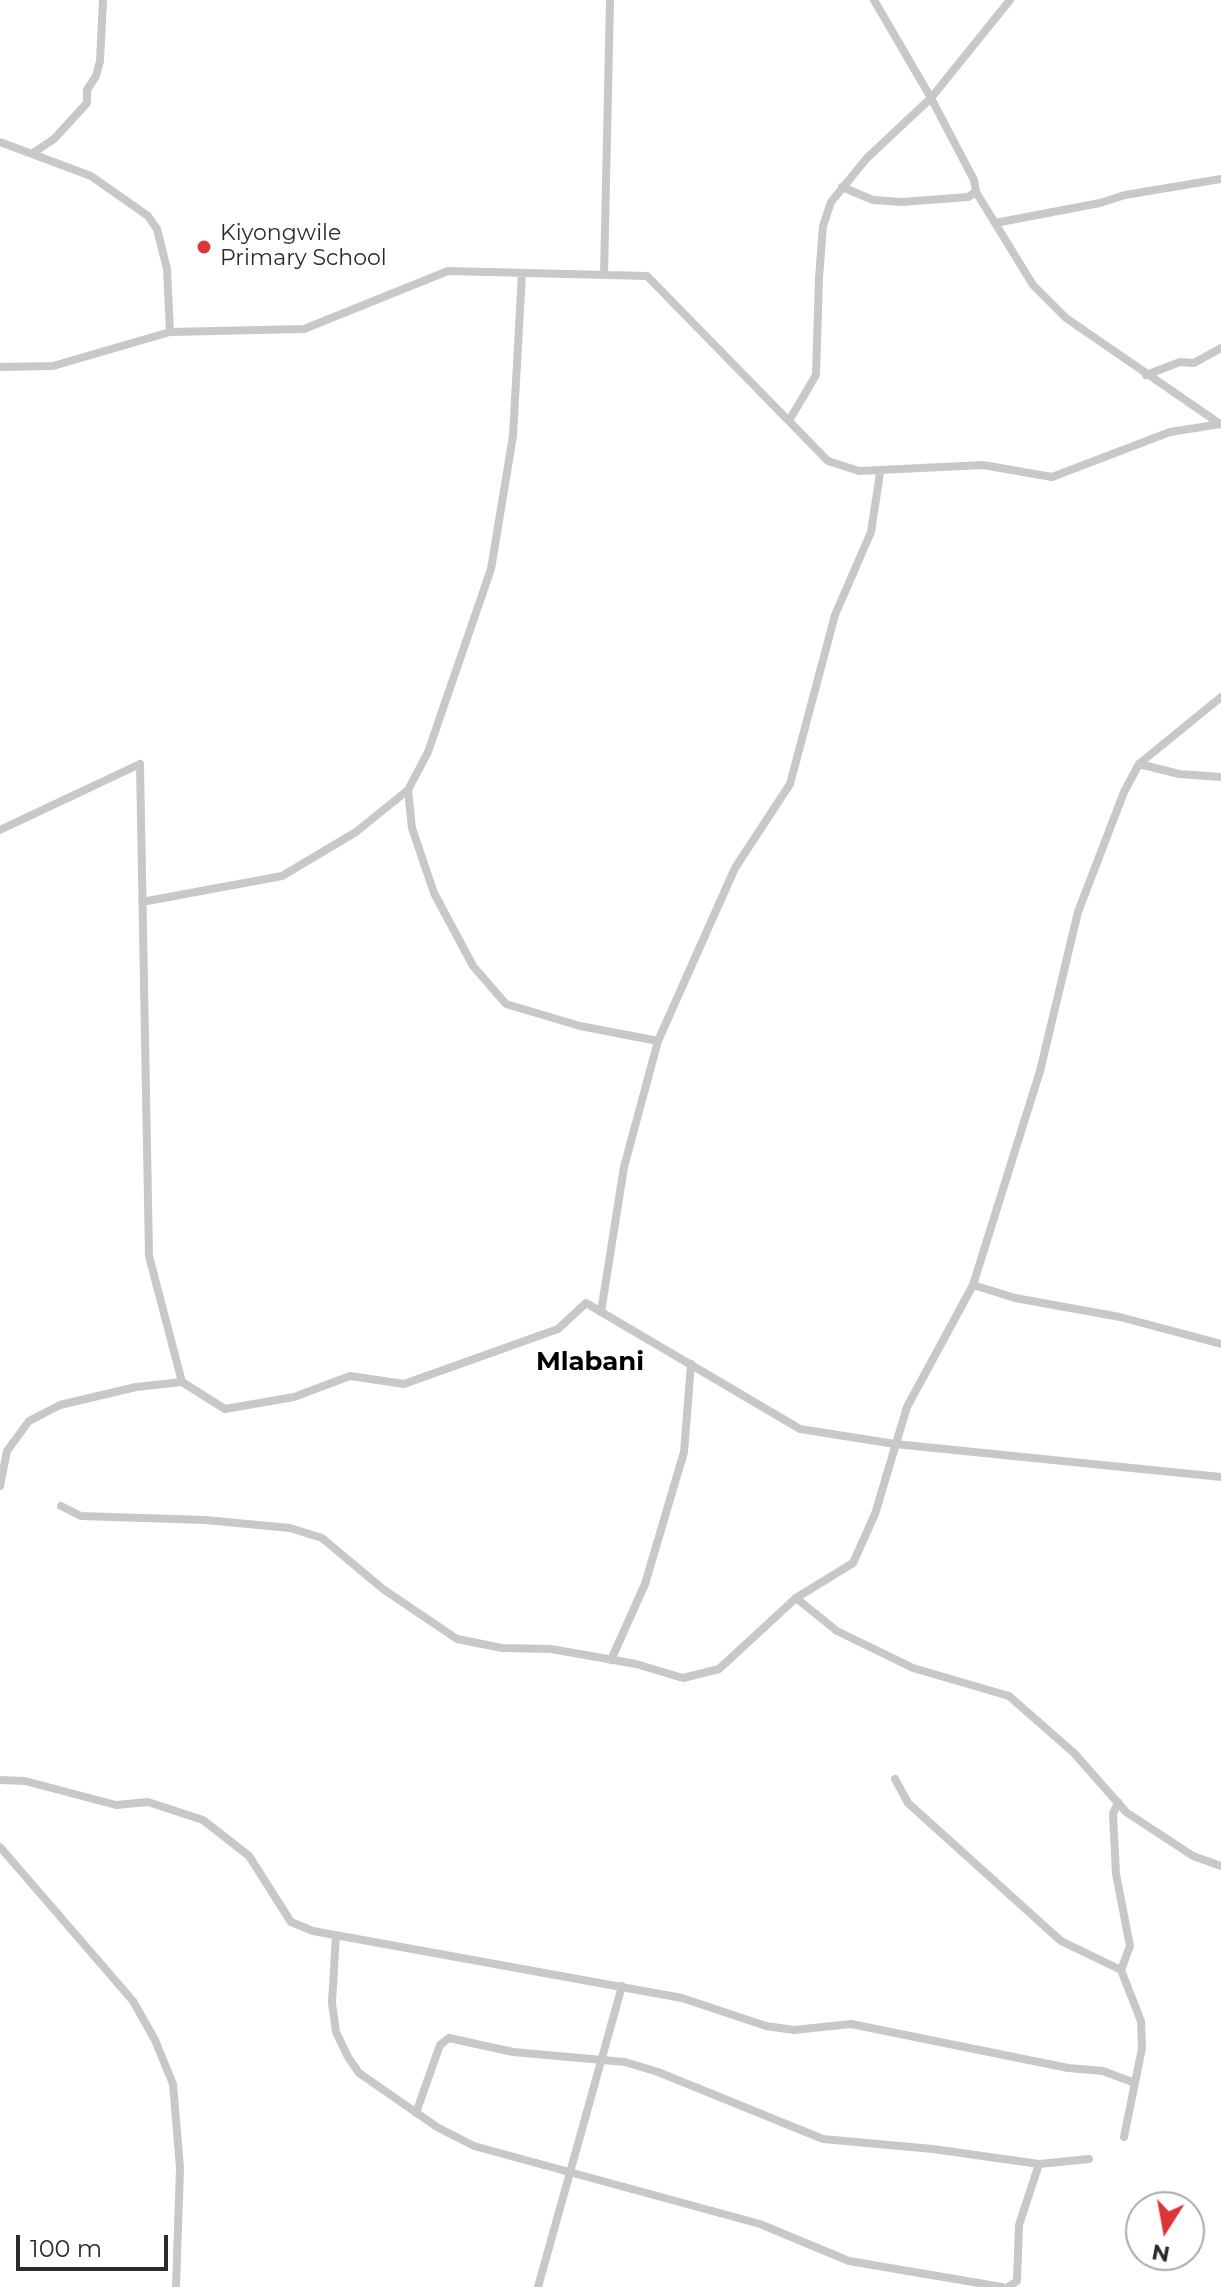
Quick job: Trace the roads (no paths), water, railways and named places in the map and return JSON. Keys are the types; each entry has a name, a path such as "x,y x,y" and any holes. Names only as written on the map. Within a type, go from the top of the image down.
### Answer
{"street":[{"path":"33,153 54,139 87,103 87,90 96,76 100,61 97,52 103,0"},
{"path":"604,275 610,0"},
{"path":"874,0 931,98 974,180 976,192 1033,285 1055,307 1146,375 1220,424"},
{"path":"790,419 816,375 823,226 831,202 867,158 931,98 1010,0"},
{"path":"0,142 91,176 148,216 157,229 167,269 170,332"},
{"path":"995,223 1100,203 1125,195 1221,179"},
{"path":"842,187 873,200 902,202 968,197 976,192"},
{"path":"0,367 53,366 170,332 304,329 448,271 647,276 828,461 859,471 880,473 983,465 1052,477 1148,439 1220,424"},
{"path":"142,902 282,876 356,832 408,790 428,752 491,569 513,436 522,273"},
{"path":"1146,375 1180,362 1194,363 1221,348"},
{"path":"601,1312 624,1167 658,1041 735,868 790,784 835,615 871,532 880,473"},
{"path":"61,1506 81,1516 205,1520 290,1528 322,1538 383,1589 457,1639 611,1660 683,1678 719,1669 796,1598 853,1563 875,1514 907,1407 973,1285 1040,1071 1078,912 1124,792 1139,764 1221,697"},
{"path":"0,830 140,764 149,1256 182,1382"},
{"path":"1139,764 1179,774 1221,777"},
{"path":"408,790 412,828 434,893 473,966 506,1004 580,1026 658,1041"},
{"path":"973,1285 1015,1298 1120,1317 1221,1344"},
{"path":"0,1486 7,1451 29,1421 60,1405 136,1387 182,1382 225,1409 294,1397 350,1376 404,1384 558,1329 586,1303 800,1429 895,1444 1221,1477"},
{"path":"611,1660 645,1584 684,1452 691,1364"},
{"path":"796,1598 837,1631 913,1668 1009,1696 1074,1753 1118,1802 1193,1856 1221,1866"},
{"path":"895,1779 908,1803 1061,1941 1121,1970"},
{"path":"0,1780 25,1781 116,1805 148,1802 203,1820 249,1856 291,1922 336,1935 682,1998 766,2026 794,2030 851,2024 1068,2068 1103,2071 1135,2083"},
{"path":"1118,1802 1113,1814 1116,1874 1130,1946 1121,1970 1141,2021 1142,2048 1124,2137"},
{"path":"0,1847 133,2001 155,2040 173,2084 180,2168 176,2287"},
{"path":"336,1935 332,2003 342,2044 359,2073 416,2113 474,2146 571,2175 760,2224 849,2261 1002,2287"},
{"path":"538,2287 622,1986"},
{"path":"416,2113 440,2045 449,2038 513,2052 602,2060 658,2072 823,2139 933,2149 1039,2164 1089,2159"},
{"path":"1008,2287 1017,2281 1019,2225 1039,2164"}],"place":[{"name":"Kiyongwile Primary School","path":"204,247"}],"district":[{"name":"Mlabani","path":"590,1362"}]}
